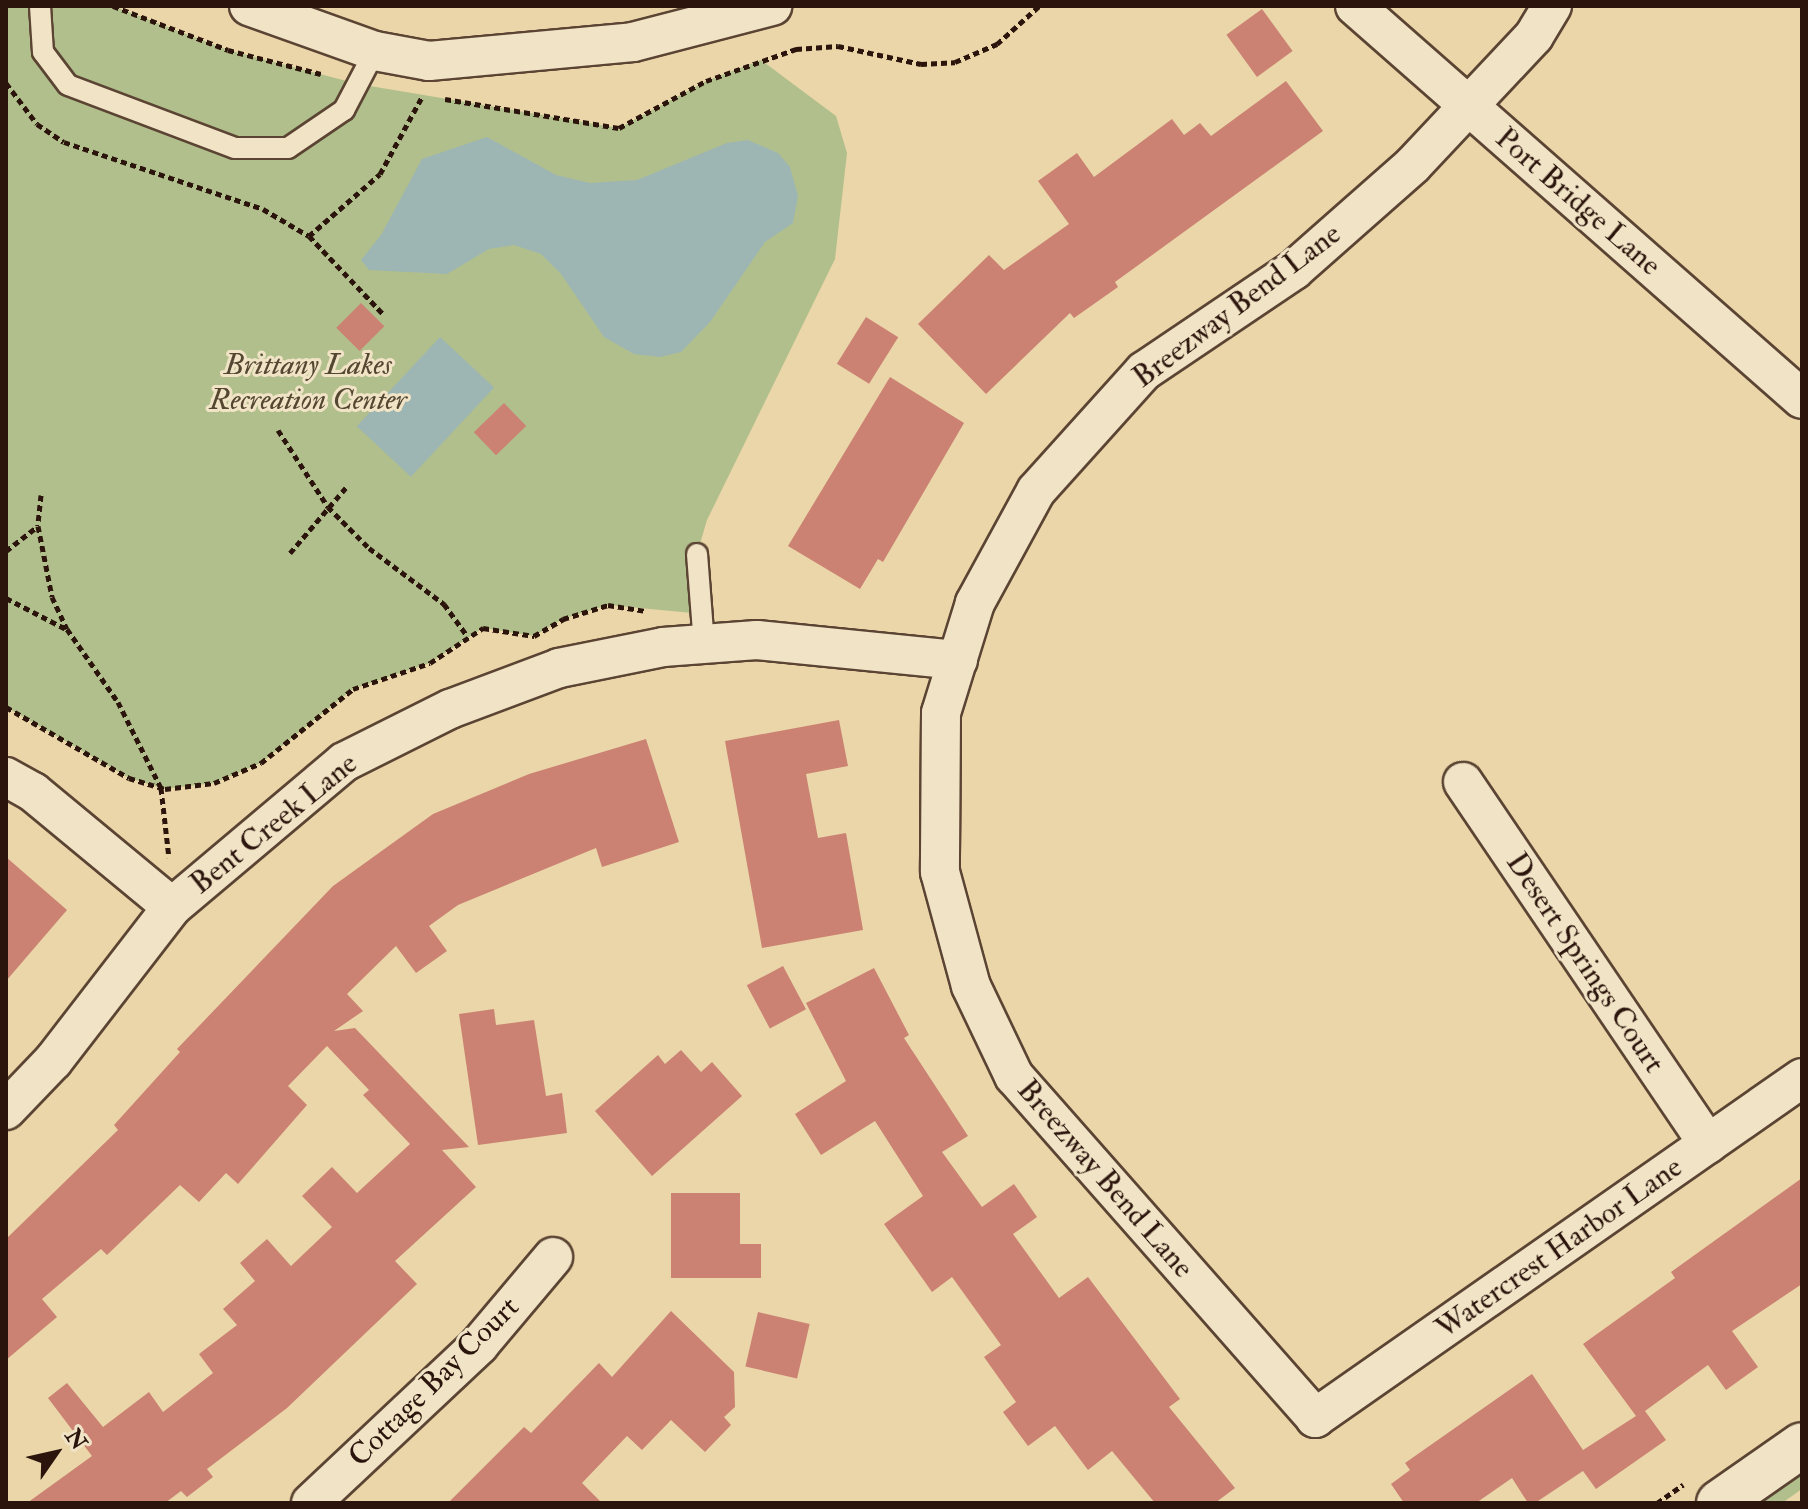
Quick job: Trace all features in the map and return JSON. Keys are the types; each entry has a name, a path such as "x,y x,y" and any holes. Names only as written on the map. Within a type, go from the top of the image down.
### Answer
{"street":[{"path":"249,6 375,51 429,61 633,42 772,6"},
{"name":"Port Bridge Lane","path":"1355,6 1802,399"},
{"name":"Breezway Bend Lane","path":"1315,1418 1014,1076 971,986 940,872 941,713 975,603 1036,491 1144,371 1294,270 1413,165 1534,36 1552,6"},
{"name":"Bent Creek Lane","path":"6,1110 53,1061 172,907 344,762 450,709 559,668 704,644 757,640 958,660"},
{"path":"6,777 33,792 172,907"},
{"name":"Desert Springs Court","path":"1463,782 1708,1144"},
{"name":"Watercrest Harbor Lane","path":"1315,1418 1802,1078"},
{"name":"Cottage Bay Court","path":"311,1503 479,1345 553,1257"},
{"path":"1719,1503 1802,1445"}],"lane":[{"path":"40,6 43,52 68,85 235,148 288,148 344,110 375,51"},
{"path":"697,554 704,644"}],"path":[{"path":"309,236 383,314"},
{"path":"278,430 328,507 369,548 444,604 467,636"},
{"path":"290,553 348,485"},
{"path":"41,495 38,526 46,575 67,629 118,702 161,788 172,907"},
{"path":"6,551 38,526"},
{"path":"6,598 67,629"}],"green space":[{"name":"Brittany Lakes Recreation Center","path":"6,6 113,6 228,50 358,84 619,128 706,81 761,60 836,116 847,153 835,259 707,520 697,554 703,614 608,605 563,619 534,636 483,628 430,663 353,689 261,763 214,783 165,789 129,778 6,707"},
{"path":"1802,1464 1802,1489 1782,1503 1747,1503"}],"water":[{"path":"487,137 556,175 590,183 637,180 727,143 748,140 778,153 790,167 798,196 793,223 765,242 710,322 681,352 660,357 634,354 604,337 561,274 541,254 514,245 489,249 447,274 369,270 361,260 381,235 422,159"},
{"path":"440,337 494,387 411,477 357,426"}],"building":[{"path":"1262,9 1293,51 1257,77 1226,35"},
{"path":"1286,81 1323,131 1115,282 1118,287 1074,318 1070,313 986,394 918,324 989,255 1004,270 1069,224 1038,181 1077,153 1094,177 1172,119 1184,135 1200,123 1211,136"},
{"path":"361,303 384,326 360,351 336,328"},
{"path":"866,317 898,337 869,384 837,364"},
{"path":"890,377 964,423 883,562 878,559 860,589 788,546"},
{"path":"504,403 526,426 496,455 474,432"},
{"path":"839,720 848,766 806,774 818,838 846,833 863,930 762,948 725,741"},
{"path":"646,739 679,842 602,867 596,848 458,905 429,926 447,951 416,973 396,946 347,994 363,1011 334,1031 355,1028 469,1147 442,1150 476,1187 395,1261 417,1284 287,1408 207,1469 213,1477 187,1497 181,1491 165,1503 27,1503 92,1456 48,1398 67,1383 103,1427 149,1392 163,1412 213,1373 199,1354 237,1325 223,1309 255,1281 240,1263 267,1239 291,1266 332,1227 302,1196 332,1167 357,1193 410,1144 363,1095 369,1090 327,1046 288,1086 307,1105 238,1184 226,1173 199,1202 180,1185 107,1255 101,1249 42,1299 57,1317 6,1360 6,1239 118,1130 114,1125 180,1052 177,1049 333,886 433,814 529,774"},
{"path":"6,857 67,910 6,981"},
{"path":"783,966 806,1009 770,1029 747,985"},
{"path":"874,968 909,1035 904,1038 968,1136 942,1152 982,1207 1014,1184 1037,1217 1013,1234 1059,1298 1088,1277 1180,1399 1169,1407 1235,1488 1215,1503 1155,1503 1112,1451 1088,1470 1055,1426 1028,1446 1003,1412 1016,1402 984,1357 1001,1345 952,1277 932,1292 884,1224 923,1196 875,1121 821,1155 795,1114 846,1081 806,1003"},
{"path":"494,1009 496,1025 534,1020 546,1096 562,1093 567,1133 478,1145 459,1014"},
{"path":"681,1050 701,1072 712,1062 742,1096 652,1176 595,1111 658,1055 665,1064"},
{"path":"1802,1178 1802,1284 1732,1331 1758,1367 1726,1390 1708,1365 1645,1411 1666,1440 1596,1489 1583,1471 1535,1503 1528,1503 1512,1478 1476,1503 1404,1503 1391,1484 1410,1470 1405,1463 1532,1374 1583,1450 1636,1416 1583,1344 1675,1278 1671,1272"},
{"path":"671,1193 740,1193 740,1244 761,1244 761,1278 671,1278"},
{"path":"671,1311 734,1372 735,1407 724,1417 731,1425 705,1452 671,1420 642,1450 627,1436 582,1483 602,1503 448,1503 524,1427 531,1433 599,1363 612,1377"},
{"path":"758,1312 810,1324 797,1378 745,1367"}]}
